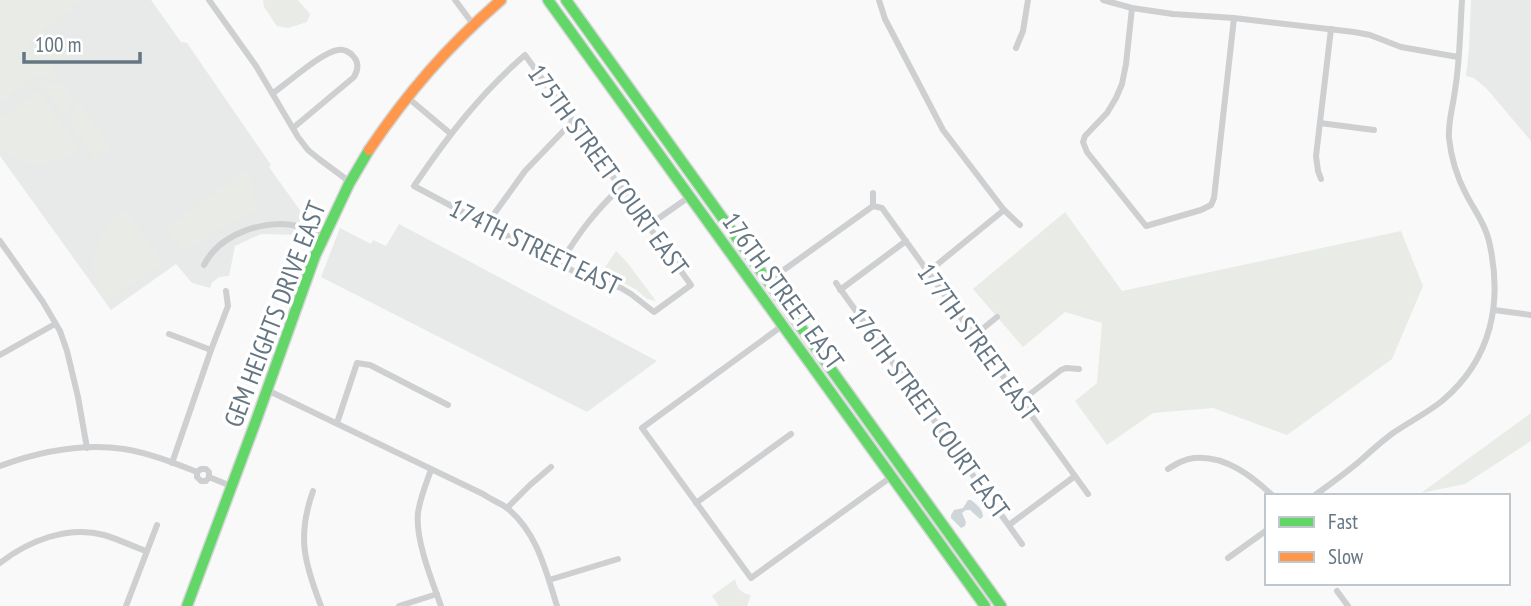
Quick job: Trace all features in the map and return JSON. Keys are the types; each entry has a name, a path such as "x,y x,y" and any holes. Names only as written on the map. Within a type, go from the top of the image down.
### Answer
{"main road":[{"name":"GEM HEIGHTS DRIVE EAST","path":"187,606 314,259 350,182 406,96 442,55 501,0"},
{"name":"176TH STREET EAST","path":"548,0 985,606"},
{"name":"176TH STREET EAST","path":"566,0 1001,606"},
{"path":"709,224 727,240 758,283 766,282"},
{"path":"782,326 790,326 838,391 866,419"},
{"path":"892,478 914,499 953,552 962,552"}],"street":[{"path":"209,0 256,66 308,149 350,182"},
{"path":"455,0 473,24"},
{"path":"879,0 885,19 943,130 1004,209 1020,225"},
{"path":"1016,48 1023,31 1028,0"},
{"path":"1102,0 1173,14 1332,29 1370,36 1401,47 1458,57"},
{"path":"1317,494 1383,440 1433,408 1453,390 1474,364 1489,333 1494,310 1494,268 1488,236 1483,221 1463,188 1451,150 1449,118 1455,90 1462,0"},
{"path":"1132,8 1122,84 1107,113 1085,136 1083,142 1087,152 1146,226 1201,210 1211,205 1214,198 1234,18"},
{"path":"1321,179 1316,156 1332,29"},
{"path":"273,93 319,59 336,50 346,51 355,58 357,70 354,77 293,128"},
{"name":"175TH STREET COURT EAST","path":"451,134 489,89 526,55 691,285 654,312"},
{"path":"406,96 451,134"},
{"path":"486,225 526,171 573,121"},
{"path":"1321,122 1374,130"},
{"name":"174TH STREET EAST","path":"451,134 414,186 577,273 631,293 654,312"},
{"path":"560,264 577,236 602,204 621,187"},
{"path":"766,282 873,206 873,193"},
{"path":"649,225 689,197"},
{"name":"177TH STREET EAST","path":"873,206 882,208 1088,494"},
{"path":"928,272 1004,209"},
{"path":"204,265 210,253 221,244 253,229 268,225 297,225 325,232"},
{"path":"841,290 906,241"},
{"path":"0,242 43,302 60,331 78,397 87,447"},
{"name":"176TH STREET COURT EAST","path":"835,283 1022,544"},
{"path":"172,463 228,306 226,291"},
{"path":"1494,310 1531,315"},
{"path":"975,335 997,317"},
{"path":"0,355 55,324"},
{"path":"782,326 642,428 696,503 751,578 892,478"},
{"path":"169,334 211,350"},
{"path":"337,423 357,363 370,365 447,405"},
{"path":"1021,401 1061,370 1079,369"},
{"path":"267,390 507,508 523,525 541,554 557,606"},
{"path":"696,503 791,434"},
{"path":"0,466 57,450 87,447 124,449 197,472 206,469 209,477 231,486"},
{"path":"1168,469 1195,458 1212,459 1242,470 1271,494"},
{"path":"507,508 551,467"},
{"path":"430,470 422,493 418,527 441,606"},
{"path":"1009,524 1075,476"},
{"path":"313,491 307,509 304,542 308,573 321,606"},
{"path":"127,606 157,525"},
{"path":"1228,558 1265,531"},
{"path":"0,563 22,547 48,538 76,533 104,535 146,551"},
{"path":"549,580 618,559"},
{"path":"1337,591 1348,606"},
{"path":"399,606 437,594"}],"shaded area":[{"path":"0,0 151,0 181,42 187,43 271,165 269,167 304,216 306,235 261,234 235,246 229,276 219,277 210,288 192,283 176,264 111,310 0,156"},
{"path":"0,0 94,0 73,3 72,9 42,31 25,48 30,54 38,48 61,80 34,77 0,102"},
{"path":"263,0 298,0 310,14 307,22 288,28 277,26 264,7"},
{"path":"1471,0 1531,0 1531,141 1486,88 1474,78 1466,76"},
{"path":"56,40 68,56 55,66 43,50"},
{"path":"39,81 64,86 72,94 68,120"},
{"path":"36,92 40,93 80,148 60,159 40,164 20,160 0,148 0,119"},
{"path":"78,101 109,145 107,150 95,159 71,126 75,103"},
{"path":"246,169 259,211 230,222 184,253 166,229"},
{"path":"125,209 161,260 161,264 108,301 95,276 95,251 105,229"},
{"path":"1065,212 1122,291 1401,231 1423,286 1392,359 1287,435 1213,408 1153,413 1107,445 1075,401 1097,383 1102,323 1065,312 1023,347 973,289"},
{"path":"399,224 657,361 587,412 321,277 340,228 371,244 373,240 386,246"},
{"path":"616,251 656,301 647,299 637,290 602,272"},
{"path":"1531,413 1531,441 1465,484 1421,493"},
{"path":"968,500 979,507 983,517 980,519 970,510 966,510 962,513 965,526 961,528 951,515 954,510 963,508"},
{"path":"735,579 740,590 751,595 747,606 719,606 712,596"}],"traffic: fast":[{"path":"548,0 985,606"},
{"path":"566,0 1001,606"},
{"path":"187,606 315,256 349,184 369,150"}],"traffic: slow":[{"path":"369,150 430,71 463,35 501,0"}]}
